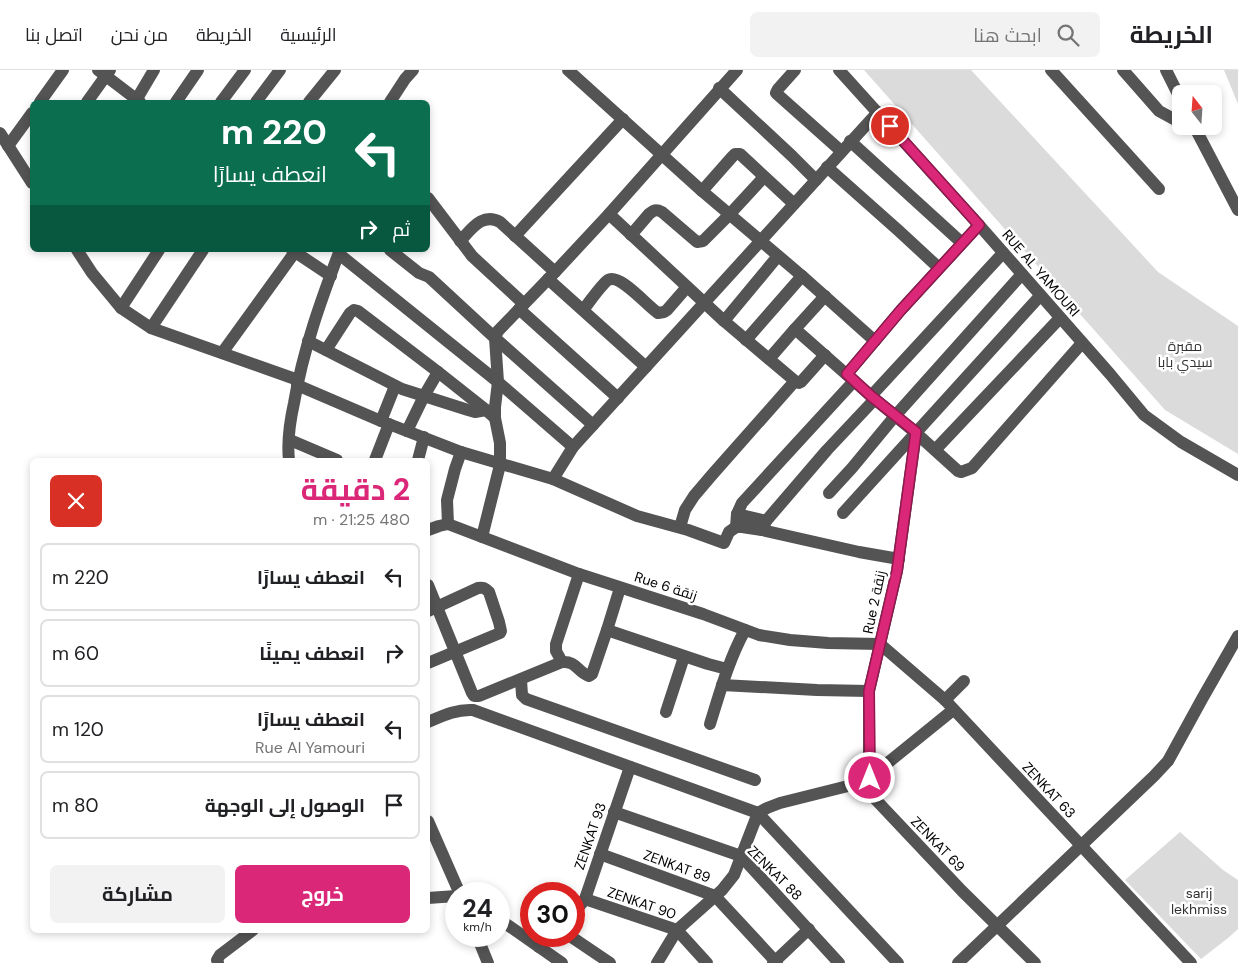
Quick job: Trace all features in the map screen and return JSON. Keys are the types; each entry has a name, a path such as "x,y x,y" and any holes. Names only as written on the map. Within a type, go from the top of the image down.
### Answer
{"street":[{"path":"41,100 63,70"},
{"path":"138,100 154,70"},
{"path":"180,100 198,70"},
{"path":"222,100 245,70"},
{"path":"258,100 280,70"},
{"path":"311,100 335,70"},
{"path":"391,100 413,70"},
{"path":"568,70 702,191 875,341"},
{"path":"490,414 495,407 498,382 495,338 498,331 609,214 737,70"},
{"path":"795,70 776,93 841,151"},
{"name":"RUE AL YAMOURI","path":"839,70 979,225 1144,415 1181,442 1238,475"},
{"path":"1051,70 1159,189"},
{"path":"1122,70 1159,111 1172,118"},
{"path":"1166,70 1174,85"},
{"path":"88,100 105,72 135,100"},
{"path":"719,88 816,180"},
{"path":"552,479 573,447 878,112"},
{"path":"8,146 30,116"},
{"path":"515,236 623,119"},
{"path":"0,133 30,177"},
{"path":"1197,135 1238,210"},
{"path":"850,141 962,243"},
{"path":"702,191 735,154 740,154 794,204"},
{"path":"827,168 939,268"},
{"path":"631,234 649,214 658,210 697,242 703,241 730,215 764,177"},
{"path":"430,201 472,256 618,398"},
{"path":"609,214 724,321 795,381 801,382 825,355"},
{"path":"460,241 480,221 490,218 500,222 583,310 646,367"},
{"path":"736,527 737,514 742,503 850,377 875,341 901,310 979,225"},
{"path":"78,252 92,273 120,308 151,328 298,383 385,422 461,452 552,479 637,516 680,527 724,543 729,532 736,527 764,525 827,450 1003,253"},
{"path":"120,308 157,252"},
{"path":"151,328 202,252"},
{"path":"222,353 292,252"},
{"path":"295,252 331,276"},
{"path":"289,458 291,423 308,341 339,252 498,382 573,447"},
{"path":"393,252 419,273 430,277 593,425"},
{"path":"724,321 778,256"},
{"path":"829,493 1022,274"},
{"path":"746,340 802,276"},
{"path":"583,310 606,281 613,279 617,279 629,288 658,313 667,310 687,287"},
{"path":"769,359 825,296"},
{"path":"843,513 1040,296"},
{"path":"326,350 350,313 354,310 358,311 490,414 500,443 500,465 482,537"},
{"path":"935,450 1060,318"},
{"path":"795,329 961,472 972,468 1082,343"},
{"path":"308,341 396,386 468,410 490,414"},
{"path":"407,431 438,372"},
{"path":"680,527 685,510 694,496 795,381"},
{"path":"375,458 396,386"},
{"name":"Rue 2 زنقة","path":"865,780 869,691 899,559 916,432"},
{"path":"419,458 424,438"},
{"path":"290,440 332,458"},
{"path":"430,529 448,524 447,500 461,452"},
{"path":"737,514 764,525 859,552 899,559"},
{"name":"Rue 6 زنقة","path":"448,524 579,574 704,614 759,635 828,643 880,644"},
{"path":"562,662 556,651 556,644 579,574"},
{"path":"430,663 456,652 500,634 501,627 489,592 486,589 478,588 432,609 456,652 474,696 479,696 562,662 576,665 586,676 589,676 592,674 620,588"},
{"path":"607,630 727,670"},
{"path":"710,724 727,670 745,630"},
{"path":"964,961 997,925 1168,761 1238,636"},
{"name":"ZENKAT 63","path":"880,644 949,705 1191,963"},
{"path":"666,712 684,656"},
{"path":"520,680 522,695 526,699 755,780"},
{"path":"657,963 676,930 715,896 734,875 758,813 780,803 865,780 949,705 964,681"},
{"path":"722,685 869,691"},
{"path":"430,721 449,713 473,710 758,813 898,963"},
{"name":"ZENKAT 93","path":"585,899 630,766"},
{"name":"ZENKAT 69","path":"865,780 932,860 1035,963"},
{"name":"ZENKAT 88","path":"614,812 740,856 839,963"},
{"path":"430,826 455,882"},
{"name":"ZENKAT 89","path":"600,854 715,896 775,962"},
{"path":"430,898 445,897"},
{"name":"ZENKAT 90","path":"585,899 676,930 707,963"},
{"path":"775,962 809,929"},
{"path":"218,963 217,960 220,955 249,933"},
{"path":"585,946 610,963"},
{"path":"481,947 488,963"},
{"path":"539,947 562,963"}],"green space":[{"name":"مقبرة سيدي بابا","path":"864,70 971,70 1158,272 1238,326 1238,454 1165,410"},
{"path":"1224,70 1238,70 1238,104"},
{"name":"sarij lekhmiss","path":"1180,832 1223,870 1238,880 1238,929 1201,959 1125,880"}],"route":[{"path":"870,778 869,691 897,571 916,432 847,374 901,310 979,225 890,126"}]}
